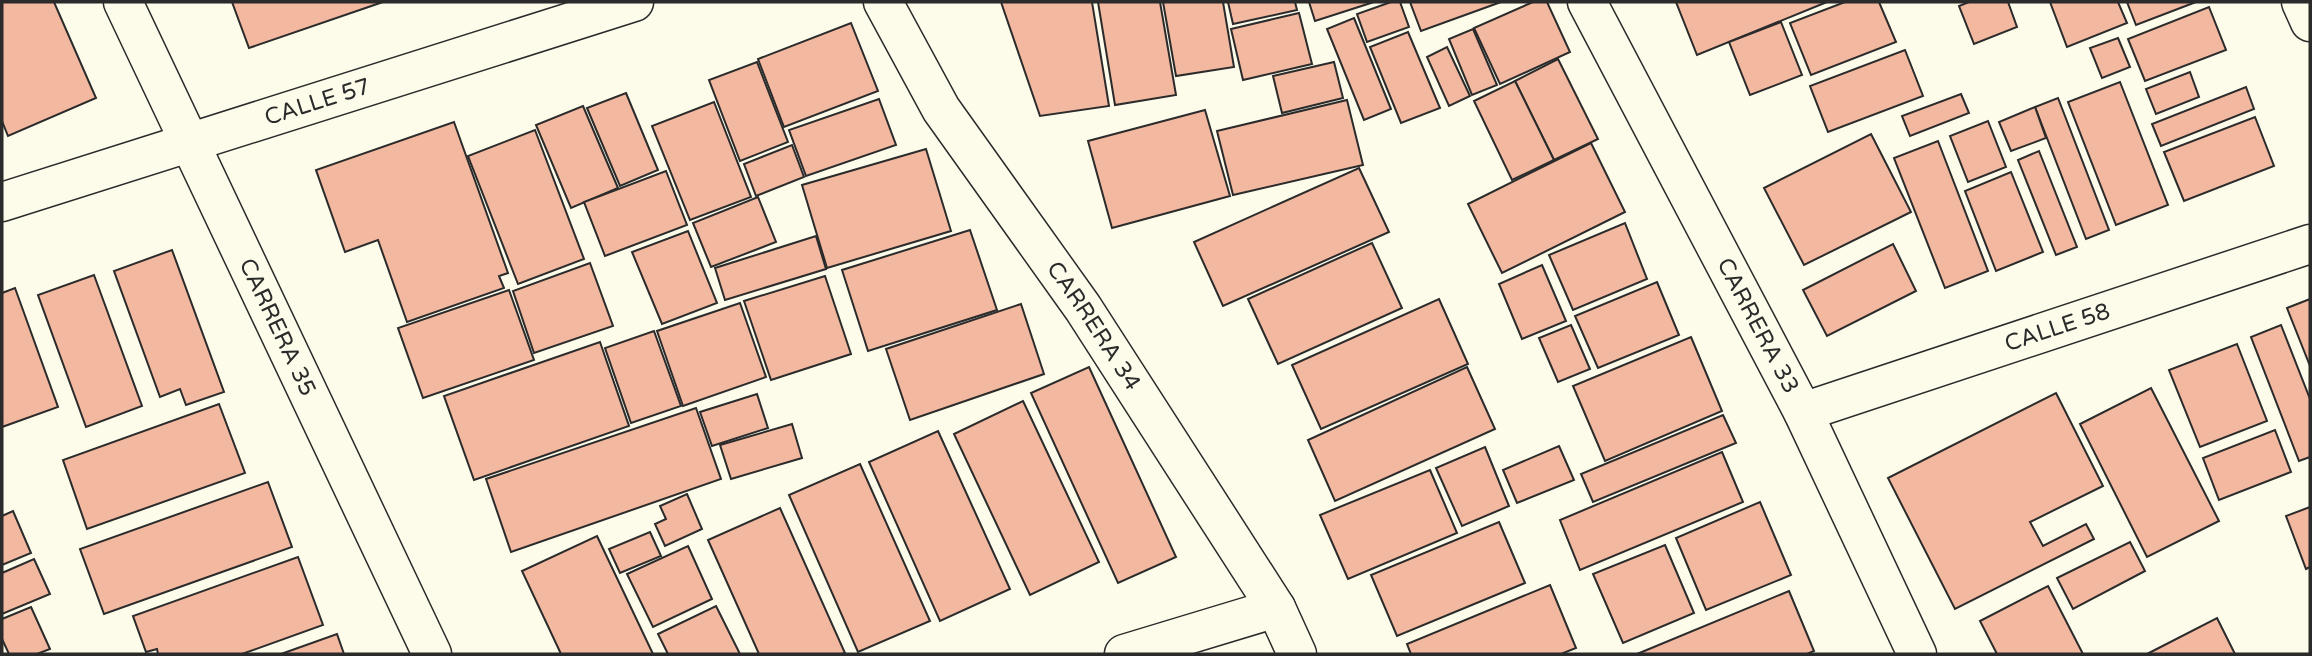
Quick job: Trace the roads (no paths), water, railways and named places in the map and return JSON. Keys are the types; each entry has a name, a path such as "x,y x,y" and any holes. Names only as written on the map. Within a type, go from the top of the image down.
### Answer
{"street":[{"name":"CARRERA 35","path":"123,2 432,654"},
{"name":"CALLE 57","path":"2,202 634,2"},
{"name":"CARRERA 34","path":"883,2 941,109 1083,308 1276,608 1297,654"},
{"name":"CARRERA 33","path":"1587,2 1803,412 1917,654"},
{"path":"2301,2 2310,22"},
{"name":"CALLE 58","path":"1803,412 2310,244"},
{"path":"1124,654 1276,608"}]}
